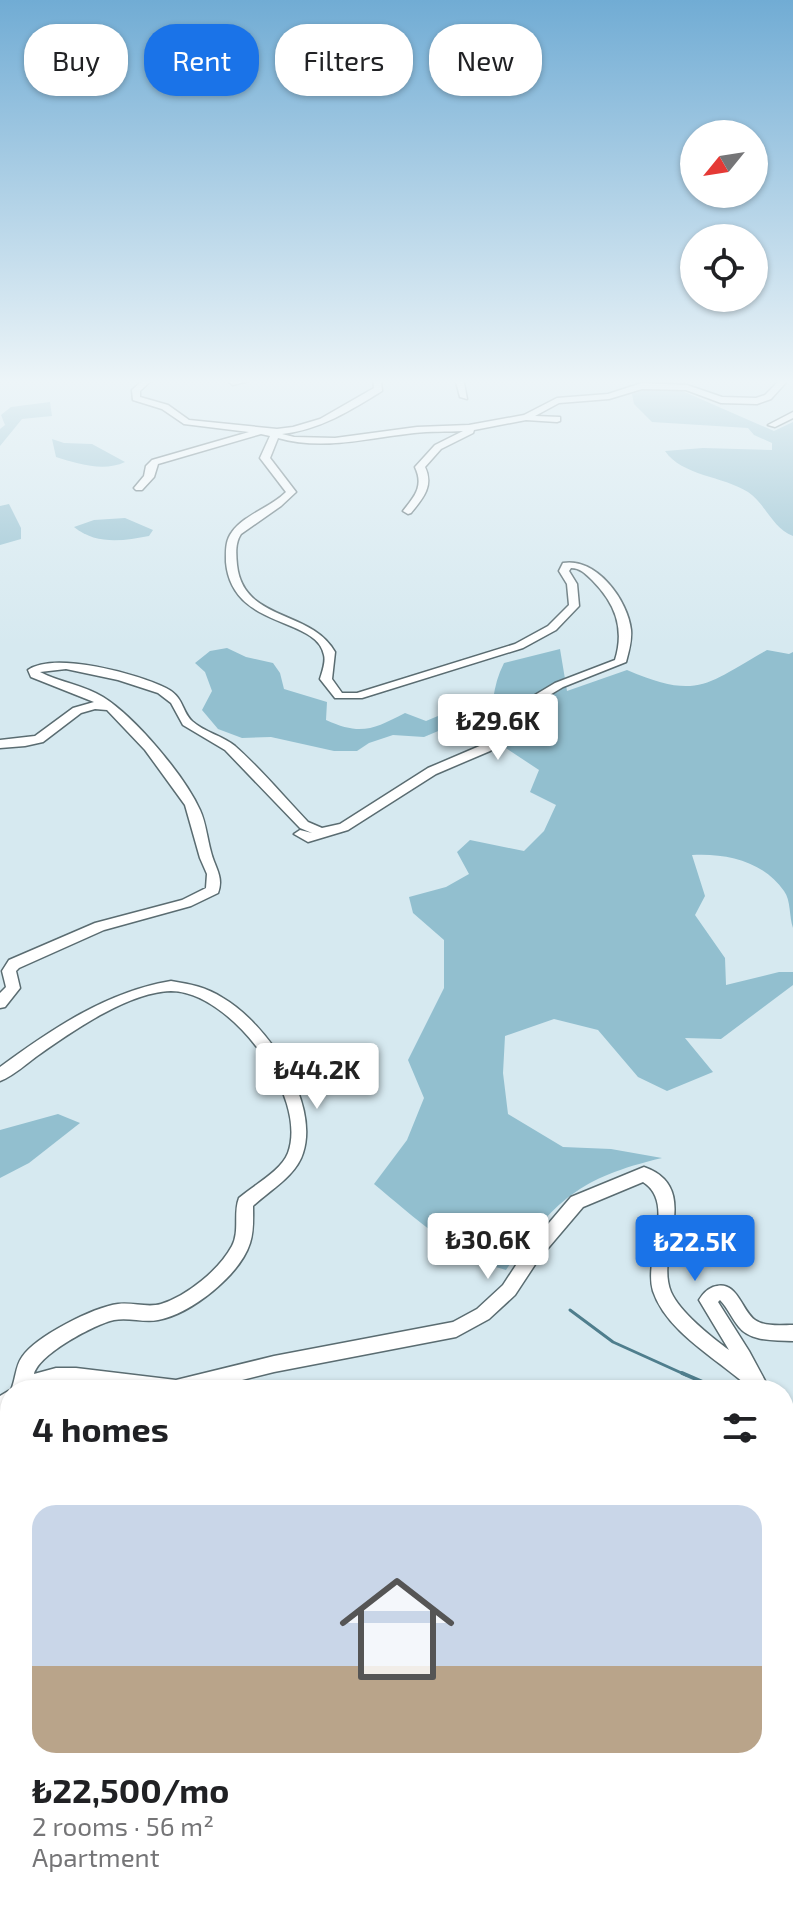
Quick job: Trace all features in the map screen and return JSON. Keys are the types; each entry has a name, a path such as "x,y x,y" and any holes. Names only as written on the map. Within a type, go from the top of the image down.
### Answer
{"street":[{"path":"139,488 149,477 151,467"},
{"path":"273,467 289,485 291,492 283,503 240,529 233,538 231,566 237,590 272,615 320,639 327,646 330,653 326,679 339,696 358,696 519,646 552,628 574,606 572,584 564,571 567,565 582,565 614,595 624,614 627,645 620,662 539,697 507,733 486,748 432,771 344,827 308,838 300,834"},
{"path":"408,511 425,488 426,477 420,467"},
{"path":"0,1003 13,988 9,971 14,964 100,926 186,903 213,890 214,874 207,865 201,830 191,806 132,726 99,700 35,675 34,670 46,666 66,666 121,677 162,691 176,701 187,723 244,760 304,825 321,832 344,827"},
{"path":"0,744 43,737 80,708 98,705 110,708"},
{"path":"0,1075 39,1046 125,998 172,986 195,987 222,1002 248,1024 283,1075 300,1122 296,1153 276,1176 245,1203 239,1250 192,1298 177,1307 154,1313 134,1310 108,1314 49,1345 30,1360 24,1380"},
{"path":"209,1380 274,1364 456,1329 483,1314 509,1290 532,1255 577,1202 644,1174 660,1185 669,1213 658,1266 662,1293 716,1352 752,1380"},
{"path":"755,1380 744,1355 719,1324 708,1300 719,1293 727,1295 748,1325 762,1331 793,1333"},
{"path":"58,1380 75,1376 122,1380"}],"shaded area":[{"path":"685,467 793,467 793,536 780,527 748,492"},
{"path":"9,504 21,528 21,539 0,545 0,506"},
{"path":"125,518 153,530 149,536 110,540 91,537 74,527 94,520"},
{"path":"227,648 246,657 273,663 280,673 284,689 327,702 326,720 338,725 358,729 376,726 405,713 426,721 450,711 460,712 443,729 424,737 393,735 369,743 357,751 334,751 271,737 242,738 218,729 202,710 212,691 205,672 195,663 210,651"},
{"path":"560,649 567,691 627,670 670,684 700,684 714,680 767,650 793,652 793,928 786,895 766,872 731,858 692,855 705,896 695,915 725,958 726,985 779,972 793,972 793,985 721,1039 685,1038 713,1072 667,1091 638,1077 598,1030 554,1019 505,1036 503,1073 508,1114 563,1147 611,1149 662,1158 609,1174 570,1196 539,1226 506,1270 453,1246 374,1184 407,1140 424,1098 408,1060 444,988 444,940 413,913 409,897 446,887 469,874 457,852 470,840 524,851 544,831 556,805 530,792 539,770 489,737 495,690 504,663"},
{"path":"58,1114 80,1123 29,1163 0,1178 0,1130"}],"waterway":[{"path":"570,1310 613,1342 686,1375"},
{"path":"682,1373 698,1380"}]}
